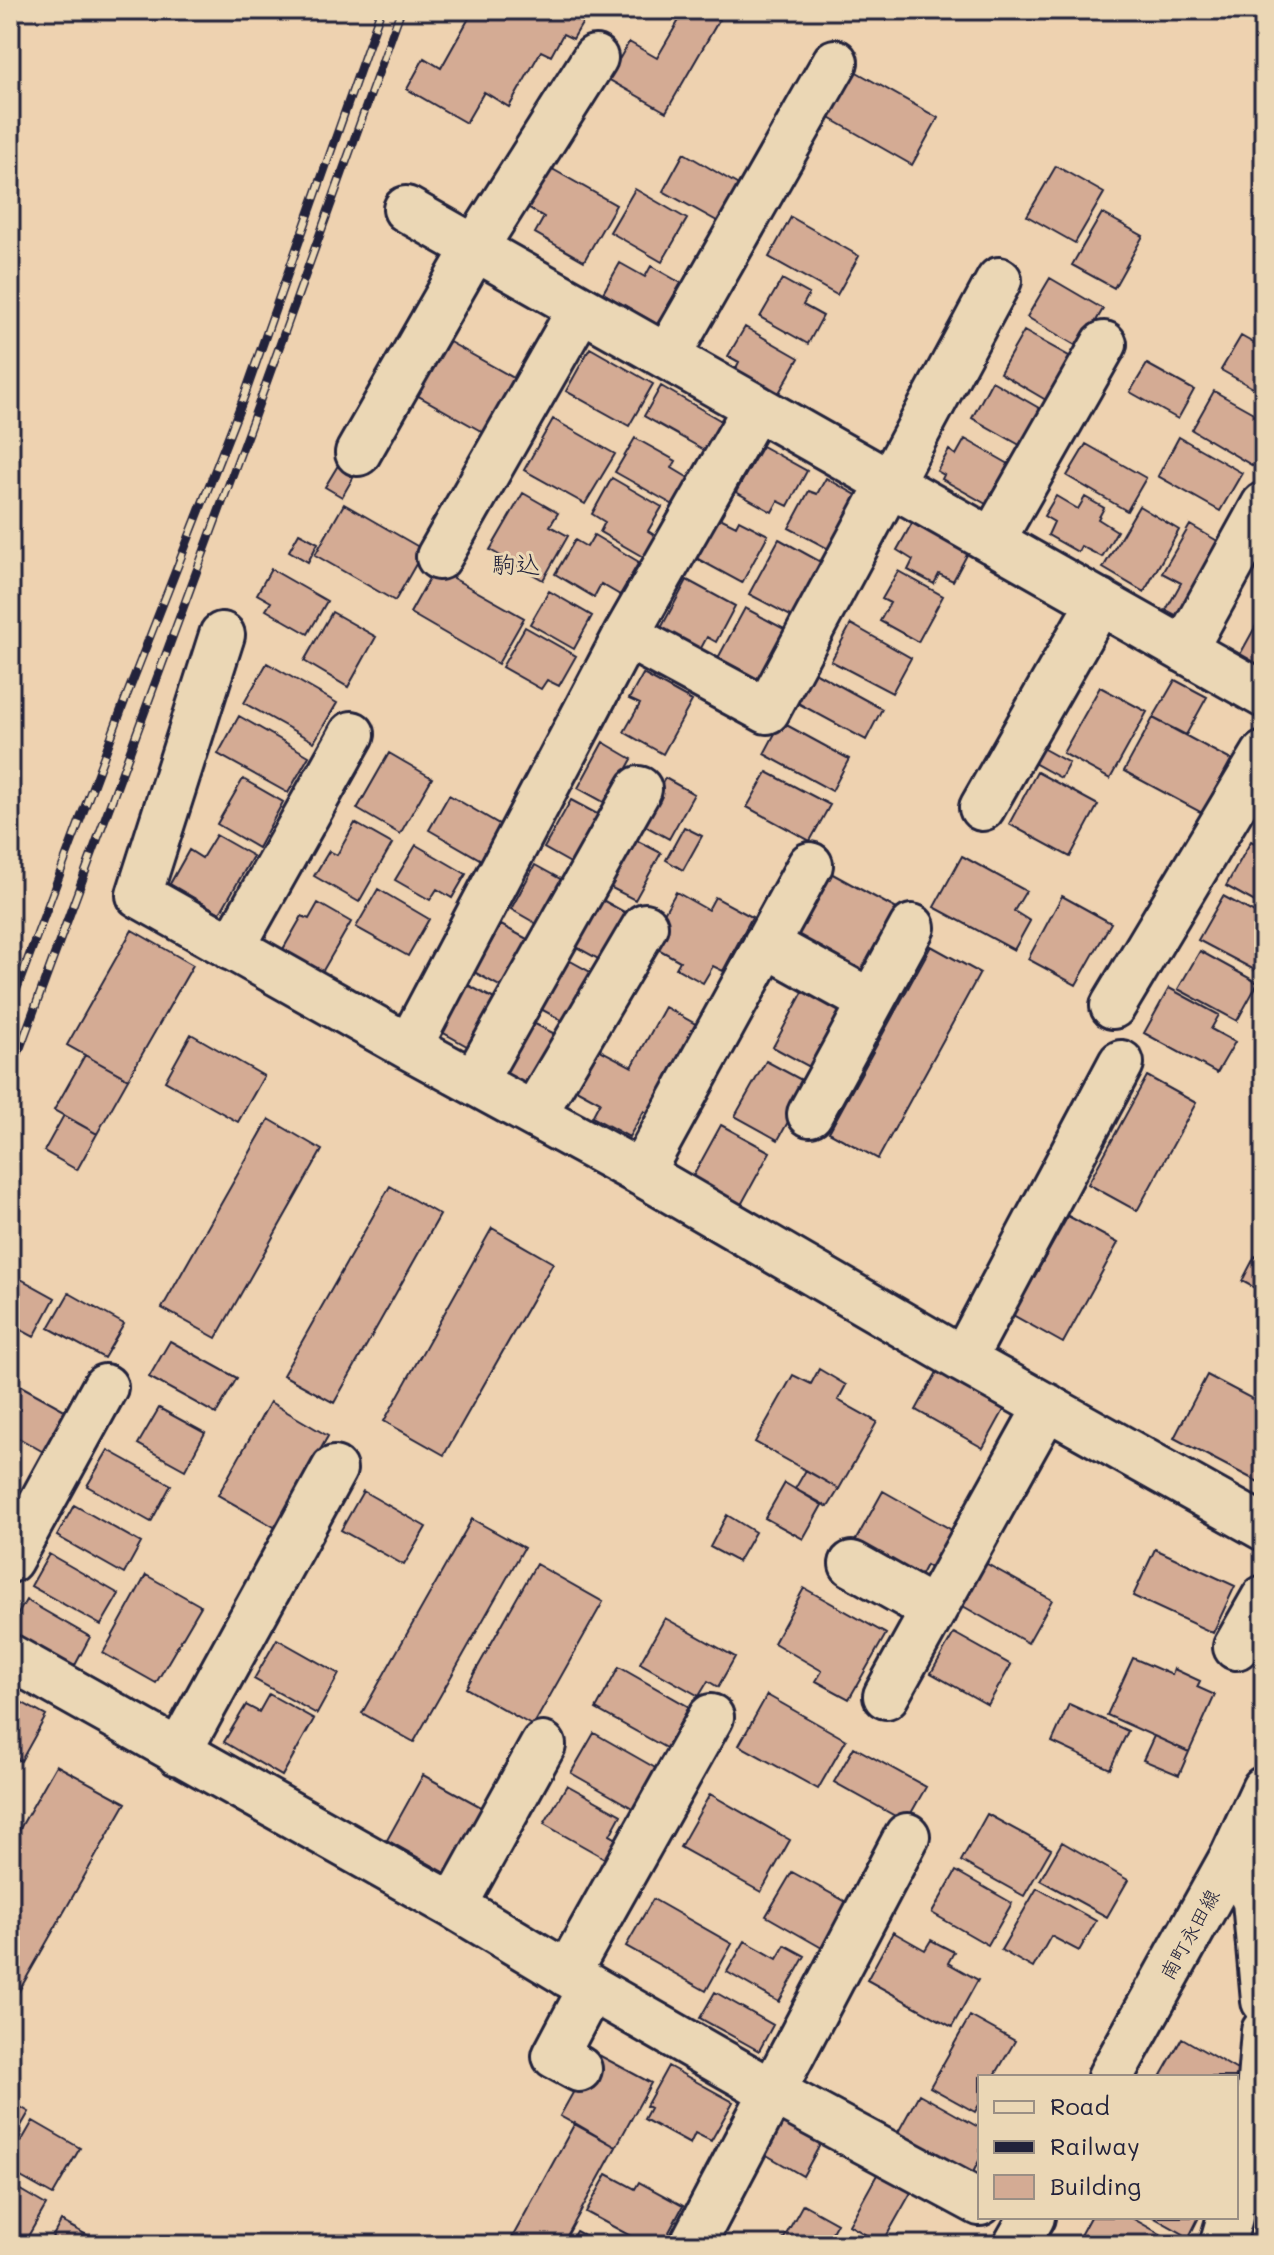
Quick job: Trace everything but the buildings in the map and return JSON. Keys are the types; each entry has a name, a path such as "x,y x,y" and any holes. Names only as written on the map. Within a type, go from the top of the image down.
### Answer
{"street":[{"path":"358,453 475,248 595,58"},
{"path":"667,357 835,62"},
{"path":"406,209 1264,695"},
{"path":"626,635 767,711 999,280"},
{"path":"439,557 581,308"},
{"path":"992,541 1104,344"},
{"path":"409,1047 626,635 756,407"},
{"path":"1184,650 1264,505"},
{"path":"982,808 1100,601"},
{"path":"222,635 139,895 641,1173 963,1360 1264,1528"},
{"path":"232,948 352,734"},
{"path":"1113,1006 1264,754"},
{"path":"474,1082 639,789"},
{"path":"641,1173 810,865"},
{"path":"534,1114 645,926"},
{"path":"810,1114 912,927"},
{"path":"766,944 871,1002"},
{"path":"963,1360 1121,1063"},
{"path":"10,1560 105,1387"},
{"path":"886,1696 1047,1406"},
{"path":"164,1745 334,1469"},
{"path":"852,1564 934,1610"},
{"path":"164,1745 240,1581"},
{"path":"1236,1647 1264,1598"},
{"path":"10,1657 454,1906 773,2092 978,2202"},
{"path":"579,2069 555,2056 579,1981 711,1717"},
{"path":"454,1906 543,1745"},
{"name":"南町永田線","path":"1111,2075 1233,1856 1264,1789"},
{"path":"692,2245 907,1836"},
{"path":"1233,1856 1255,1901 1264,2001"},
{"path":"1238,2191 1256,2130 1264,2031"},
{"path":"1222,2245 1229,2219"}],"railway":[{"path":"10,1007 125,700 244,397 381,10"},
{"path":"10,1075 401,10"}],"district":[{"name":"駒込","path":"516,563"}]}
